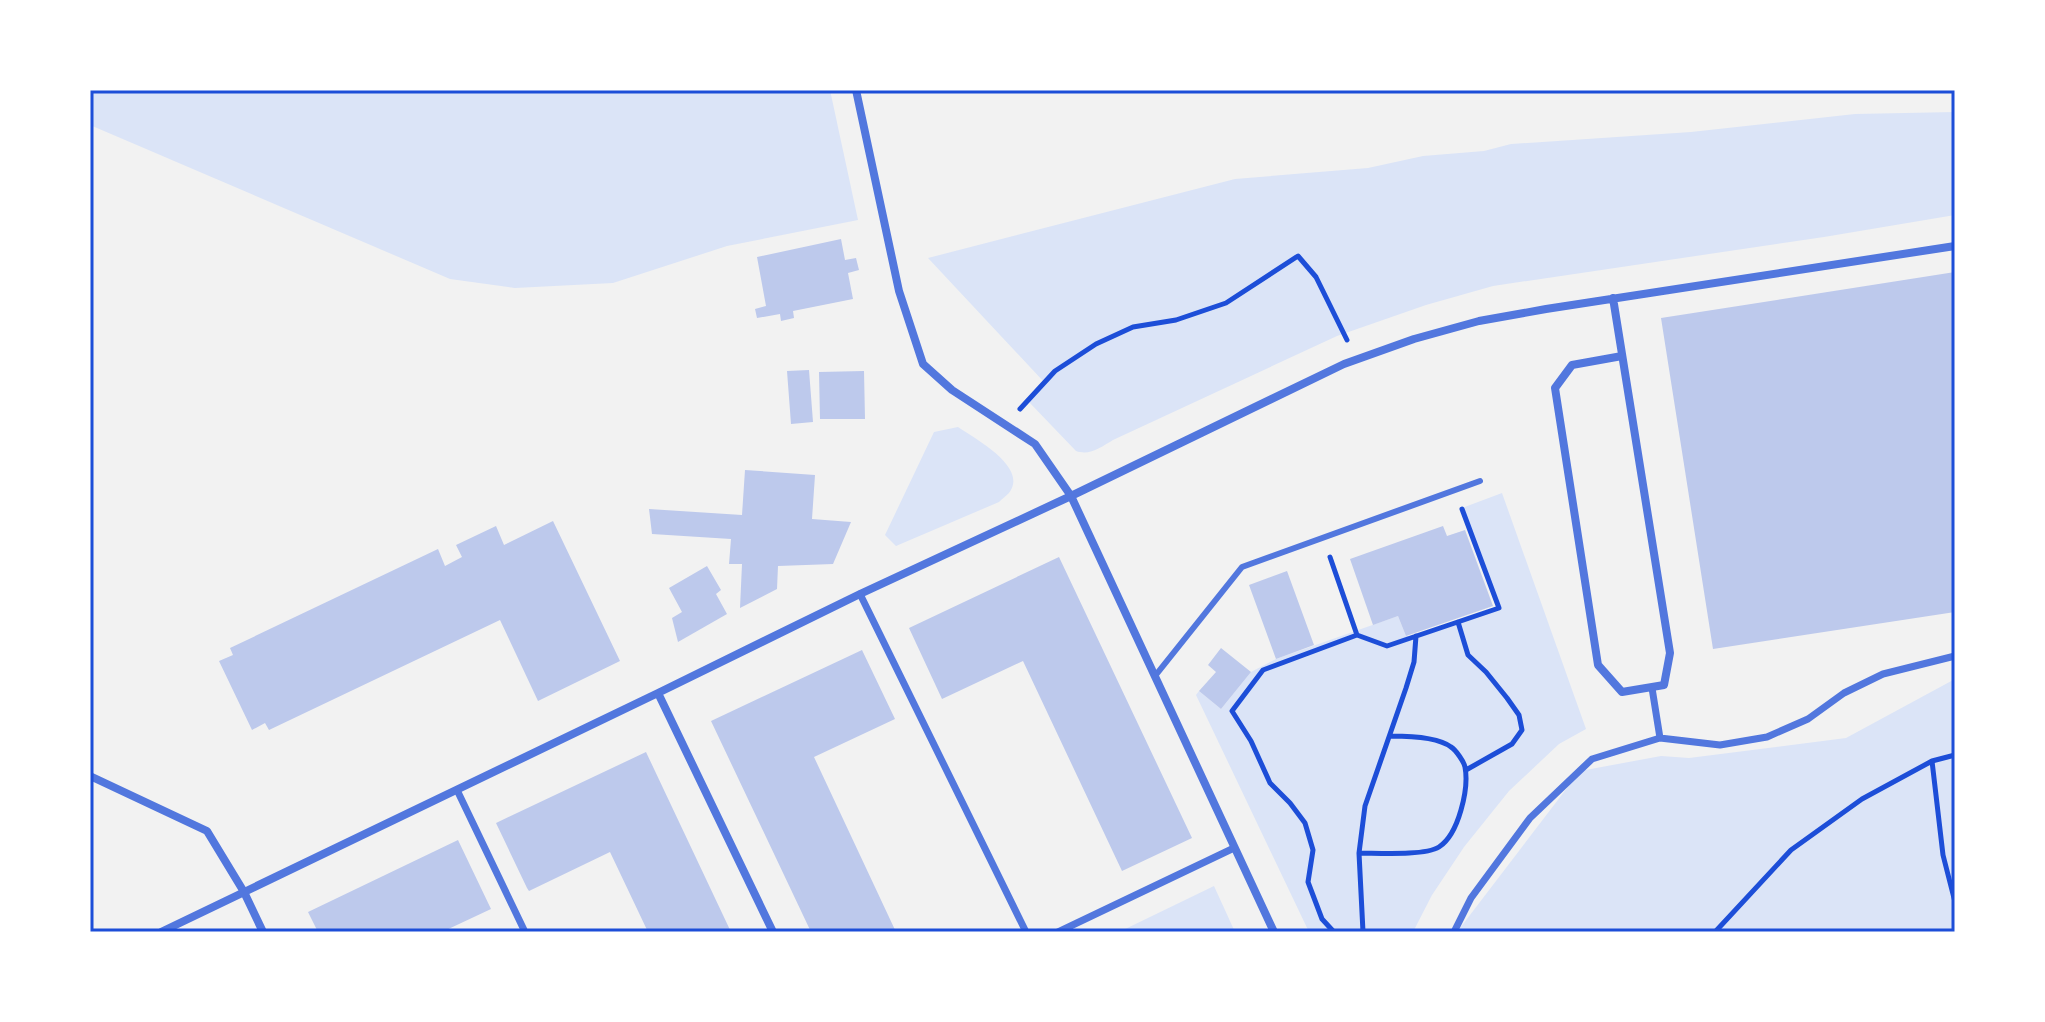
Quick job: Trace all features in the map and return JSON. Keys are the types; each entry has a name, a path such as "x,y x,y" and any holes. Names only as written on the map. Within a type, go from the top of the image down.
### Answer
{"street":[{"path":"856,90 899,291 923,364 952,390 1035,444 1071,496 1274,932"},
{"path":"161,932 860,594 1357,360 1414,339 1479,321 1955,246"},
{"path":"1613,298 1670,653 1664,685 1622,692 1598,665 1555,388 1572,365 1622,356"},
{"path":"860,594 1026,932"},
{"path":"1454,932 1471,898 1530,818 1592,759 1660,738 1720,745 1767,737 1808,719 1844,693 1883,674 1955,656"},
{"path":"1652,688 1660,738"},
{"path":"658,693 773,932"},
{"path":"90,776 207,831 244,892 263,932"},
{"path":"457,790 525,932"},
{"path":"1058,932 1234,848"}],"lane":[{"path":"1155,676 1242,567 1480,481"}],"path":[{"path":"1006,425 1055,371 1096,344 1133,327 1176,320 1226,303 1298,256 1316,277 1357,360"},
{"path":"1334,932 1322,919 1308,882 1313,850 1305,823 1270,783 1251,741 1232,711 1263,670 1357,635 1387,646 1499,608 1462,508"},
{"path":"1322,538 1357,635"},
{"path":"1330,557 1344,552"},
{"path":"1458,622 1468,655 1507,698 1519,715 1522,730 1512,744 1465,771"},
{"path":"1363,932 1359,853 1365,806 1414,662 1416,636"},
{"path":"1359,853 1406,854 1439,847 1454,831 1464,800 1465,765 1452,747 1414,736 1390,736"},
{"path":"1715,932 1791,850 1862,799 1932,761 1955,755"},
{"path":"1932,761 1943,855 1955,902"}],"shaded area":[{"path":"90,90 830,90 858,220 727,246 613,283 515,288 450,279 90,125"},
{"path":"1955,112 1955,215 1493,286 1337,336 1086,452 1076,451 1028,401 1044,382 928,258 1235,179 1368,168 1423,156 1484,151 1511,144 1691,132 1855,114"},
{"path":"958,427 987,446 1006,464 1012,473 1013,483 1009,493 999,502 896,546 885,535 934,432"},
{"path":"1502,493 1586,729 1559,744 1509,791 1464,847 1432,895 1413,932 1309,932 1196,695 1199,691 1221,709 1251,672 1276,659 1398,616 1406,636 1416,636 1498,608 1462,508"},
{"path":"1955,679 1955,932 1457,932 1580,771 1661,756 1689,758 1846,738"},
{"path":"1214,886 1235,932 1119,932"}],"building":[{"path":"841,239 845,260 856,258 859,270 848,273 853,299 793,311 794,318 781,321 780,314 757,318 755,309 766,306 757,257"},
{"path":"1955,272 1955,612 1713,649 1661,318"},
{"path":"809,370 813,422 791,424 787,371"},
{"path":"864,371 865,419 820,419 819,372"},
{"path":"745,470 815,475 812,519 851,522 833,564 778,566 777,589 740,608 742,564 729,564 731,539 652,534 649,509 742,515"},
{"path":"553,521 620,661 538,701 500,620 269,730 265,723 252,730 219,661 233,655 230,648 438,549 445,566 462,557 456,545 496,526 504,545"},
{"path":"1443,526 1447,536 1465,530 1493,606 1406,636 1398,616 1373,625 1350,559"},
{"path":"1059,557 1192,838 1122,871 1023,661 942,699 909,628"},
{"path":"707,566 721,590 716,594 727,614 678,642 672,618 682,612 669,588"},
{"path":"1287,571 1314,645 1276,659 1249,585"},
{"path":"1221,648 1251,672 1221,709 1199,691 1216,672 1208,665"},
{"path":"862,650 895,719 814,757 896,932 811,932 711,721"},
{"path":"646,752 731,932 648,932 610,852 529,891 496,823"},
{"path":"458,840 491,909 442,932 318,932 308,912"}]}
